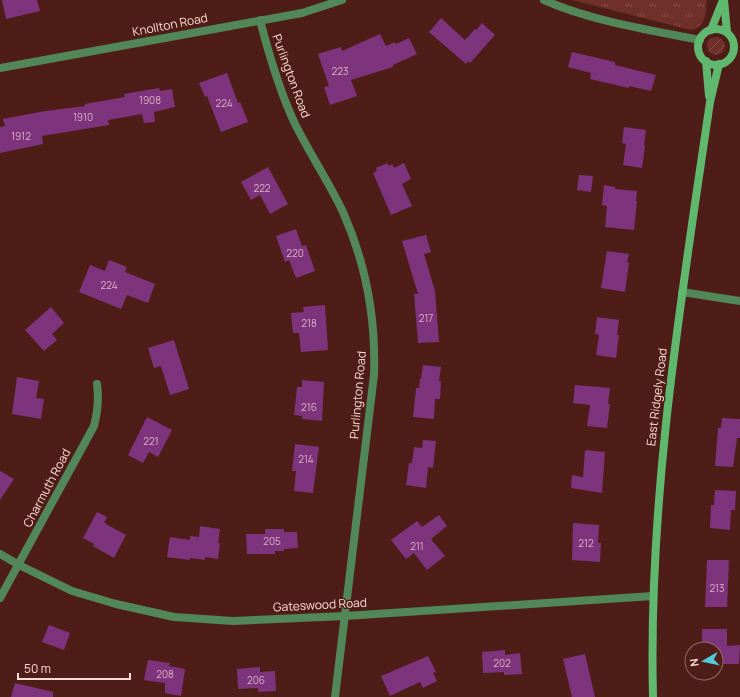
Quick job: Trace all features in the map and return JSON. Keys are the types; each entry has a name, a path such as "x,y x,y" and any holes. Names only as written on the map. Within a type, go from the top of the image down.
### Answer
{"street":[{"name":"Knollton Road","path":"0,68 302,13 342,0"},
{"path":"544,0 583,14 620,24 700,40 702,36 711,30 719,29 727,32 737,49 729,59 719,64 706,61"},
{"path":"711,30 723,0"},
{"path":"723,0 727,32"},
{"name":"Purlington Road","path":"260,20 271,64 282,94 295,124 342,211 357,248 367,283 372,315 375,346 374,375 335,697"},
{"name":"East Ridgely Road","path":"700,40 699,52 706,61 710,102"},
{"name":"East Ridgely Road","path":"653,697 653,596 656,526 663,447 682,292 710,102 719,64"},
{"path":"682,292 740,301"},
{"name":"Charmuth Road","path":"0,598 94,426 98,412 99,398 97,384"},
{"name":"Gateswood Road","path":"0,554 72,591 116,604 174,617 233,621 344,616 653,596"}],"green space":[{"path":"572,0 707,0 703,22 700,26 691,30"},
{"path":"716,37 722,40 725,46 722,52 716,55 710,52 707,46 710,40"}],"building":[{"path":"2,0 37,0 40,11 6,19"},
{"path":"441,18 465,40 482,23 495,35 470,63 468,61 466,64 429,32"},
{"path":"380,34 386,46 395,42 396,44 409,38 417,54 393,65 393,67 351,80 357,96 330,105 324,87 329,86 318,54 341,47 342,51"},
{"path":"572,52 615,62 615,65 656,75 651,91 629,86 629,88 590,79 591,73 568,67"},
{"path":"227,73 238,103 240,102 248,122 221,132 207,96 205,97 199,83"},
{"path":"159,88 160,91 172,89 175,107 154,112 155,122 144,123 142,114 108,120 109,125 42,136 43,144 0,153 0,127 5,126 3,119 45,111 85,106 85,104 125,97 124,94"},
{"path":"624,127 646,130 642,168 623,165 626,144 622,143"},
{"path":"387,163 389,166 392,164 394,168 404,163 411,179 402,184 412,206 391,215 373,173 377,171 376,168"},
{"path":"268,167 288,204 270,214 260,195 251,200 241,182"},
{"path":"579,175 593,176 591,192 577,190"},
{"path":"604,185 615,187 615,189 637,191 634,230 605,227 607,206 602,205"},
{"path":"296,229 302,246 306,245 315,271 296,278 289,260 285,262 276,236"},
{"path":"426,235 431,252 424,254 435,291 439,342 418,343 414,294 418,294 402,241"},
{"path":"607,251 629,254 625,292 601,288"},
{"path":"109,260 127,267 125,272 155,284 148,303 127,295 121,309 79,292 90,265 105,271"},
{"path":"325,305 328,350 301,352 299,333 293,333 291,313 304,312 303,307"},
{"path":"51,307 64,323 52,334 57,340 44,351 25,330"},
{"path":"597,317 619,320 616,358 596,355 599,335 595,334"},
{"path":"174,340 189,389 170,395 161,366 154,368 148,348"},
{"path":"423,365 441,367 439,381 441,381 440,399 435,399 434,419 413,417 416,388 419,388"},
{"path":"17,377 39,381 36,398 44,399 41,419 12,414"},
{"path":"302,380 324,382 322,421 302,419 302,416 294,415 297,387 302,387"},
{"path":"575,385 610,388 607,428 587,426 590,405 573,403"},
{"path":"147,417 172,430 158,457 149,452 143,463 128,455"},
{"path":"722,418 740,419 740,438 737,438 733,467 715,466 718,428 721,428"},
{"path":"423,440 436,441 433,468 428,467 426,488 406,485 409,463 412,463 414,447 422,448"},
{"path":"295,444 319,447 313,493 294,491 296,471 292,471"},
{"path":"585,450 605,452 602,493 571,488 572,475 583,477"},
{"path":"0,471 14,479 0,500"},
{"path":"715,490 736,491 735,510 731,510 730,530 710,528 711,505 714,505"},
{"path":"97,512 107,517 104,522 106,524 126,535 114,558 93,546 94,544 83,538"},
{"path":"439,515 447,526 431,539 445,556 427,570 414,553 406,559 391,540 417,521 422,527"},
{"path":"573,523 599,525 598,543 601,543 600,562 572,560"},
{"path":"200,526 220,529 218,559 205,557 205,560 190,558 190,560 167,557 170,537 190,540 190,536 199,537"},
{"path":"265,529 284,529 284,532 297,532 298,548 275,551 275,554 247,554 246,534 265,534"},
{"path":"707,560 729,560 727,607 705,607"},
{"path":"49,625 70,633 64,650 42,642"},
{"path":"702,629 727,629 727,646 740,645 739,664 724,664 724,641 702,641"},
{"path":"505,650 505,655 520,653 522,674 504,675 504,672 483,673 482,652"},
{"path":"585,654 595,697 572,697 563,659"},
{"path":"428,656 436,672 433,673 437,681 423,688 420,682 390,696 381,676"},
{"path":"148,660 170,663 169,666 185,669 181,696 165,693 165,683 144,680"},
{"path":"260,667 260,672 275,671 276,691 258,692 258,688 238,689 237,669"},
{"path":"15,683 53,692 53,697 11,697"}]}
